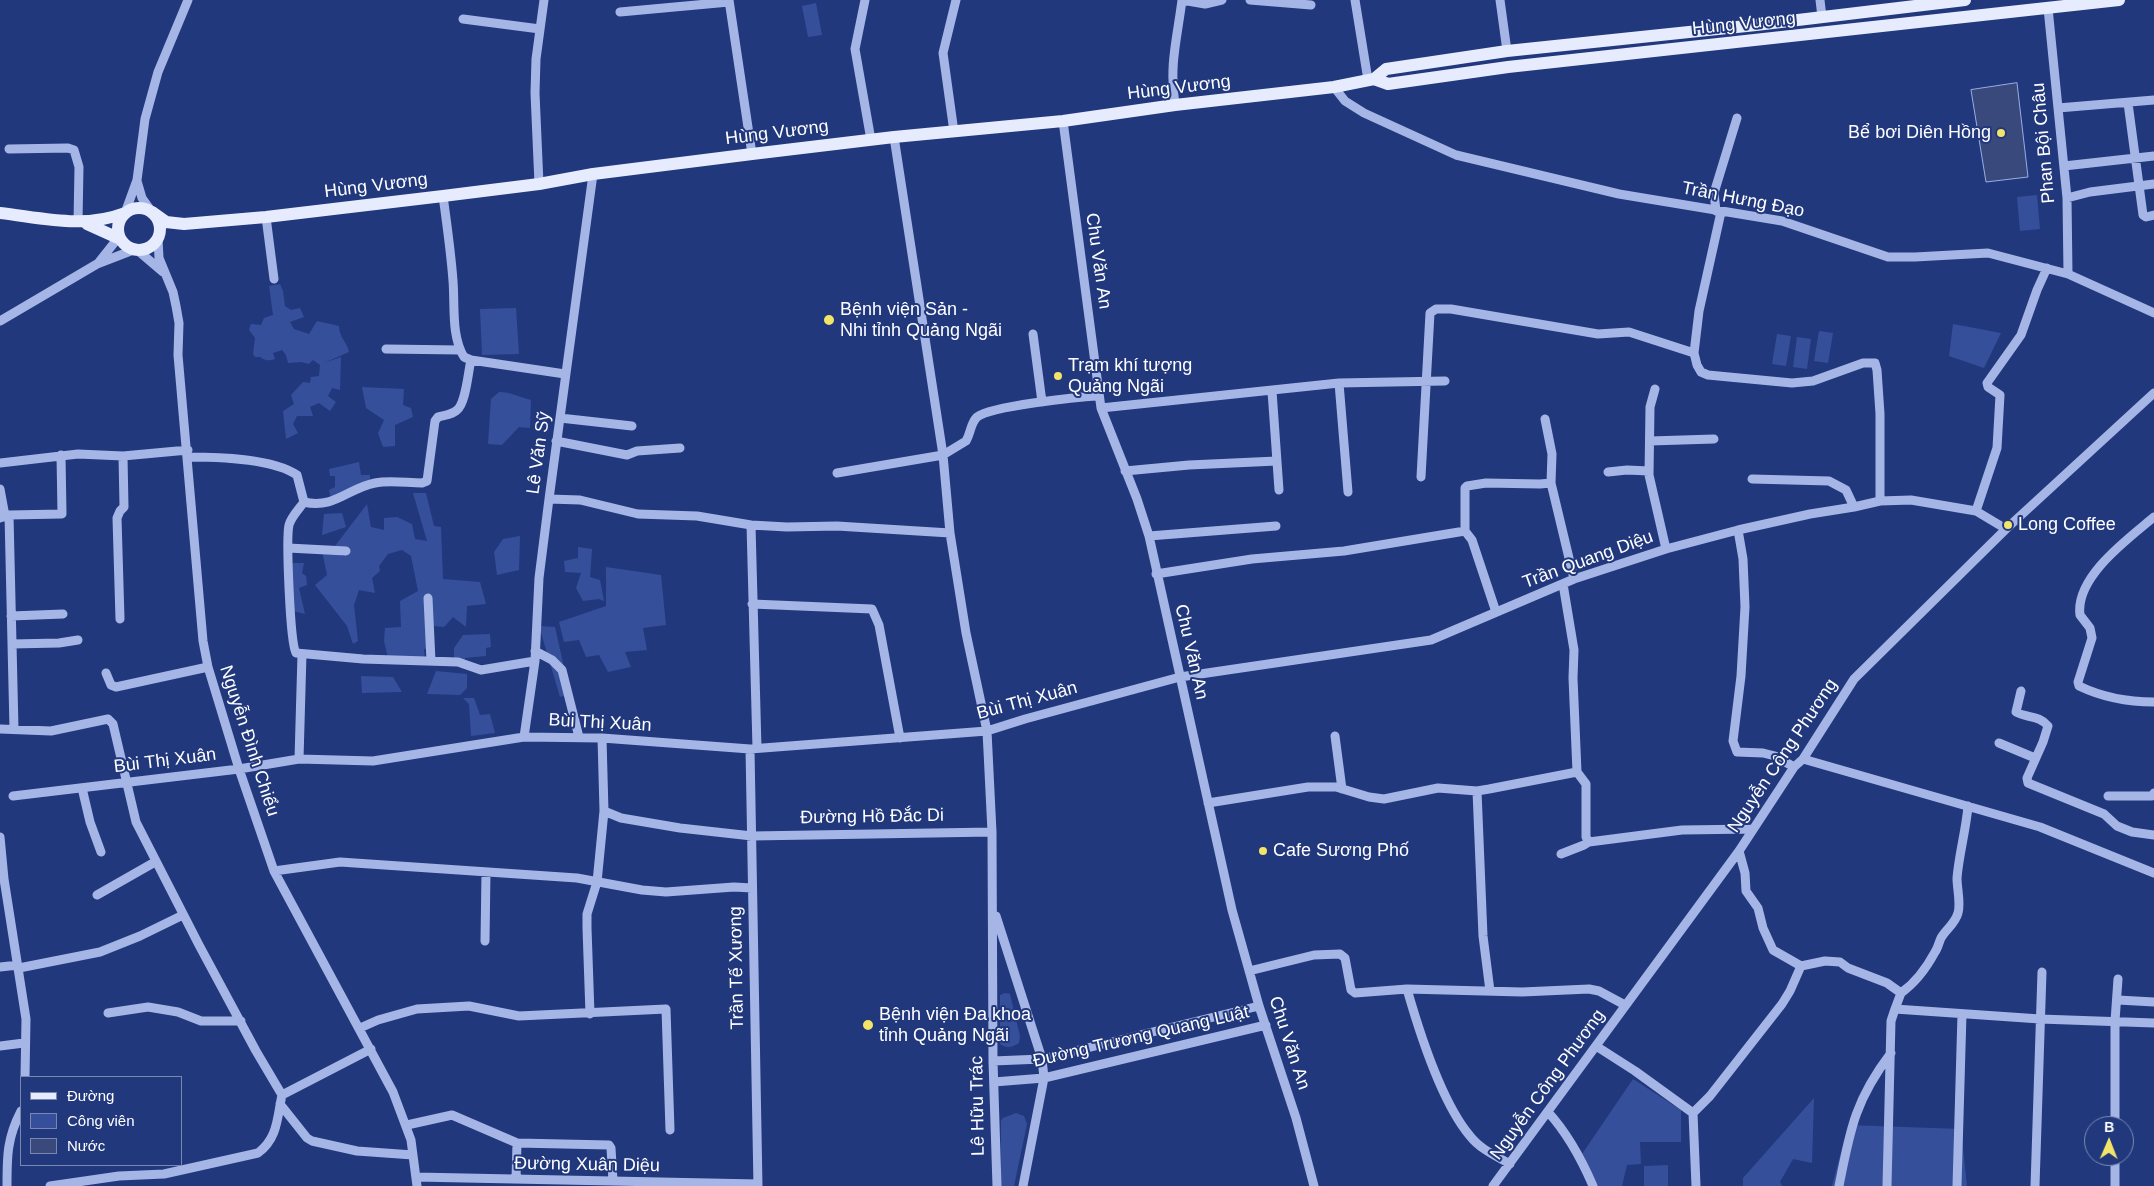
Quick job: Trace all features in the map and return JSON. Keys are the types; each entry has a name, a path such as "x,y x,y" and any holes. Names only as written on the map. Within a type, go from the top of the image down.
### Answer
{"main road":[{"name":"Hùng Vương","path":"1371,80 1386,69 1507,51 1807,19 1941,1 1965,0"},
{"name":"Hùng Vương","path":"184,224 266,217 443,196 539,184 593,174 894,137 1063,121 1175,105 1334,87 1371,80 1388,84 2047,4 2119,0"},
{"path":"1807,19 1808,34"},
{"path":"1458,59 1459,74"},
{"path":"0,213 81,223 107,220 138,208 152,212 166,222 184,224"},
{"path":"152,212 159,224 158,239"},
{"path":"118,238 118,224 125,213"},
{"path":"81,223 118,238 130,248 136,249 149,247 158,239 184,224"}],"street":[{"path":"125,213 137,180 145,119 158,72 188,0"},
{"path":"539,184 535,93 544,0"},
{"path":"632,0 633,10"},
{"path":"865,0 855,49 871,140"},
{"path":"954,132 943,53 956,0"},
{"path":"1175,105 1171,82 1172,60 1182,0 1206,4 1222,0"},
{"path":"1250,0 1311,5"},
{"path":"1355,0 1371,80"},
{"path":"1500,0 1507,51"},
{"path":"1820,0 1822,17"},
{"path":"620,12 729,1 752,154"},
{"name":"Phan Bội Châu","path":"2047,4 2067,198 2068,274"},
{"path":"463,19 540,29"},
{"name":"Trần Hưng Đạo","path":"1334,87 1345,100 1364,113 1456,155 1620,194 1782,221 1888,257 1915,258 1988,253 2068,274 2154,313"},
{"path":"2058,108 2154,100"},
{"path":"2128,103 2143,215 2154,216"},
{"path":"1736,118 1714,193 1719,211 1699,311 1694,353 1696,365 1701,372 1708,375 1792,383 1812,381 1863,363 1875,363 1880,414 1880,501"},
{"name":"Chu Văn An","path":"1063,121 1101,408 1149,536 1232,910 1259,1006 1296,1118 1314,1186"},
{"name":"Lê Hữu Trác","path":"894,137 943,456 950,533 966,633 987,731 992,832 993,1061 997,1186"},
{"path":"9,149 68,148 74,150 79,167 81,223"},
{"path":"2064,166 2154,156"},
{"name":"Lê Văn Sỹ","path":"524,737 535,661 539,578 593,174"},
{"path":"137,180 142,198 152,212"},
{"path":"2067,198 2154,184"},
{"path":"443,196 460,350 464,357 471,360 565,374"},
{"path":"266,217 274,279"},
{"path":"98,264 118,238"},
{"name":"Nguyễn Đình Chiểu","path":"158,239 159,258 173,292 179,323 178,356 203,641 208,667 239,769 274,871 393,1092 406,1125 413,1155 416,1182"},
{"path":"0,321 98,264 136,249 164,273"},
{"path":"1976,510 1997,448 2000,395 1988,387 1987,383 2021,335 2047,268"},
{"path":"1421,477 1430,313 1436,309 1451,309 1598,334 1629,332 1694,353"},
{"path":"1033,334 1042,402"},
{"path":"386,349 460,350"},
{"path":"304,502 332,502 374,483 422,483 427,481 435,421 438,417 455,412 459,408 471,360"},
{"path":"1101,408 1339,383 1444,381"},
{"path":"1339,383 1348,492"},
{"path":"1655,389 1650,407 1649,471 1651,490 1656,503 1666,549"},
{"path":"1272,391 1279,490"},
{"name":"Nguyễn Công Phương","path":"1493,1186 1739,851 1794,767 1803,759 1854,679 2006,529 2154,393"},
{"path":"837,473 943,456 966,441 972,423 981,414 992,410 1099,396"},
{"path":"560,418 632,426"},
{"path":"1545,419 1552,454 1551,483 1574,579"},
{"path":"1650,441 1714,439"},
{"path":"556,441 627,454 637,451 680,448"},
{"path":"0,463 61,455 188,454 246,460 285,468 297,475 304,502 289,525 288,548 294,650 296,653 458,662 481,670 535,661"},
{"path":"5,517 62,514 61,455"},
{"path":"120,619 117,518 124,507 123,456"},
{"path":"1125,471 1276,460"},
{"path":"1608,472 1627,470 1649,471"},
{"path":"1752,479 1829,480 1846,490 1854,507"},
{"path":"1496,612 1472,540 1465,531 1465,488 1486,482 1551,483"},
{"path":"0,489 5,517 11,616 14,729"},
{"path":"549,499 580,500 638,514 697,516 751,526 837,526 950,533"},
{"name":"Trần Quang Diệu","path":"1180,678 1431,640 1574,579 1666,549 1738,530 1880,501 1911,500 1976,510 2006,529"},
{"path":"2154,517 2122,545 2094,574 2082,595 2080,615 2090,628 2092,638 2078,679 2079,686 2094,693 2130,702 2154,702"},
{"name":"Trần Tế Xương","path":"751,526 754,749 752,888 758,1185"},
{"path":"1149,536 1204,530 1276,526"},
{"path":"1738,530 1743,559 1746,607 1741,676 1733,742 1737,752 1763,753 1775,756 1794,767"},
{"path":"1156,574 1252,559 1344,551 1465,531"},
{"path":"288,548 346,551"},
{"path":"1563,584 1574,650 1573,678 1577,772 1586,784 1586,837 1588,842"},
{"path":"428,598 431,661"},
{"path":"752,604 872,609 879,625 900,738"},
{"path":"11,616 62,614"},
{"path":"12,644 59,643 78,640"},
{"path":"535,651 552,660 562,670 579,737"},
{"path":"299,759 302,654"},
{"path":"106,673 110,685 116,687 208,667"},
{"name":"Bùi Thị Xuân","path":"13,796 239,769 299,759 373,761 524,737 602,738 754,749 987,731 1025,719 1180,678"},
{"path":"2021,691 2016,712 2046,722 2048,726 2027,778 2028,783 2104,814 2117,826 2132,832 2154,834"},
{"path":"0,729 51,731 108,719 113,724 136,822 155,862 281,1099 307,1138 312,1142 357,1151 413,1155"},
{"path":"1335,736 1342,789"},
{"path":"590,1014 587,921 598,882 604,811 602,738"},
{"path":"1999,744 2035,758"},
{"path":"1803,759 2040,827 2154,873"},
{"path":"1208,803 1308,787 1336,787 1369,797 1384,799 1402,797 1438,788 1477,791 1577,772"},
{"path":"82,788 90,822 101,852"},
{"path":"1477,791 1483,936 1490,991"},
{"path":"2108,796 2152,796 2154,794"},
{"path":"1887,1186 1891,1021 1901,993 1908,988 1925,967 1936,951 1942,937 1952,926 1958,915 1960,907 1957,877 1966,831 1968,806"},
{"name":"Đường Hồ Đắc Di","path":"604,811 621,818 680,828 752,836 992,832"},
{"path":"1561,854 1588,842 1682,830 1753,829"},
{"path":"0,837 4,879 26,1019 24,1043 25,1076"},
{"path":"1739,851 1745,873 1746,891 1758,908 1763,928 1773,950 1801,966 1825,961 1840,962 1848,968 1887,983 1901,993"},
{"path":"97,895 155,862"},
{"path":"274,871 340,862 554,876 666,892 734,887 752,888"},
{"path":"486,872 486,941"},
{"name":"Lê Hữu Trác","path":"992,906 1042,1059 1044,1078 1024,1186"},
{"path":"0,967 18,966 100,952 184,915"},
{"path":"1249,971 1314,955 1340,954 1345,958 1351,990 1355,993 1407,989 1522,992 1589,990 1599,991 1625,1005"},
{"path":"1696,1186 1693,1113 1710,1096 1782,1004 1801,966"},
{"path":"2035,1186 2042,972"},
{"path":"2115,1116 2115,1021 2118,979"},
{"path":"1407,989 1418,1029 1446,1095 1462,1126 1471,1138 1488,1152 1510,1164"},
{"path":"2118,1000 2154,1002"},
{"path":"360,1028 378,1020 417,1009 469,1006 519,1016 666,1010 670,1130"},
{"name":"Đường Trương Quang Luật","path":"993,1061 1042,1059 1259,1006"},
{"path":"108,1013 148,1007 178,1012 201,1022 241,1021"},
{"path":"1895,1009 2040,1019 2154,1023"},
{"path":"1957,1186 1962,1014"},
{"name":"Đường Trương Quang Luật","path":"994,1082 1044,1078 1266,1025"},
{"path":"0,1046 24,1043"},
{"path":"1596,1046 1643,1076 1693,1113"},
{"path":"50,1186 68,1185 119,1176 164,1174 258,1153 268,1145 274,1134 281,1099 371,1049"},
{"path":"1839,1186 1855,1113 1867,1086 1891,1053"},
{"path":"1548,1112 1563,1129 1578,1152 1593,1186"},
{"path":"7,1186 7,1150 12,1129 20,1113"},
{"path":"406,1125 452,1115 516,1142 609,1145 611,1148 613,1181"},
{"path":"516,1142 516,1179"},
{"path":"2115,1166 2115,1186"},
{"name":"Đường Xuân Diệu","path":"416,1182 489,1182 516,1179 562,1183 613,1181 758,1185"}],"green space":[{"path":"816,3 822,35 808,37 802,6"},
{"path":"2037,195 2040,229 2020,231 2017,197"},
{"path":"280,284 285,306 291,310 300,308 304,317 290,322 294,329 309,334 317,321 339,326 340,333 349,352 324,363 341,357 340,390 332,388 328,396 336,402 330,411 319,403 310,407 313,416 297,416 293,424 298,433 286,439 283,411 294,404 291,395 303,382 310,383 311,377 319,376 320,365 313,360 309,364 301,362 288,363 286,355 282,350 273,353 275,359 271,360 255,357 253,354 255,338 249,330 251,324 261,325 264,318 273,315 269,286"},
{"path":"516,308 519,354 482,355 480,309"},
{"path":"1953,324 2001,333 1984,368 1949,356"},
{"path":"1819,331 1833,333 1828,363 1814,361"},
{"path":"1777,334 1791,336 1786,366 1772,364"},
{"path":"1797,337 1811,339 1807,369 1793,367"},
{"path":"362,387 404,389 403,405 411,408 413,417 395,425 395,446 383,447 378,433 384,420 366,408"},
{"path":"499,392 531,400 530,428 519,427 502,445 488,444 491,399"},
{"path":"359,462 361,475 370,475 370,485 332,503 329,490 335,487 335,476 330,476 329,469"},
{"path":"413,493 426,493 434,526 441,527 443,579 480,582 486,604 467,606 466,627 453,617 444,627 434,626 432,648 424,649 425,662 389,662 384,641 385,628 401,627 400,601 418,591 411,556 402,550 388,554 379,566 380,571 372,578 375,593 359,590 354,605 358,641 353,644 347,626 315,585 327,575 322,551 344,556 345,549 335,546 367,504 371,527 384,530 384,518 397,517 412,524 415,539 427,541"},
{"path":"342,513 346,527 322,535 324,514"},
{"path":"520,536 519,570 497,575 494,552 503,539"},
{"path":"578,547 592,549 590,577 600,580 604,601 599,599 583,601 576,588 581,573 565,572 564,561 578,558"},
{"path":"288,563 304,563 302,573 306,576 307,585 299,588 305,614 289,610"},
{"path":"606,567 661,575 666,625 643,628 647,650 625,652 631,667 608,672 599,655 586,657 579,640 564,642 559,622 606,606"},
{"path":"539,626 555,627 570,694 560,697"},
{"path":"490,634 491,647 486,648 486,656 465,658 465,666 454,664 454,648 463,635"},
{"path":"436,671 467,674 467,688 460,695 427,694"},
{"path":"361,676 393,677 402,692 362,693"},
{"path":"463,698 474,698 480,715 490,714 495,733 471,736 469,704"},
{"path":"1010,994 1020,1036 1019,1043 1010,1047 1000,1044 1000,995"},
{"path":"1633,1079 1681,1110 1681,1142 1640,1142 1641,1164 1627,1165 1622,1186 1592,1186 1580,1157"},
{"path":"1814,1098 1812,1163 1793,1159 1780,1182 1782,1186 1743,1186 1743,1178"},
{"path":"1016,1113 1024,1116 1027,1124 1014,1186 1001,1186 1001,1121 1003,1118"},
{"path":"1848,1125 1961,1129 1967,1186 1832,1186"},
{"path":"1668,1165 1668,1186 1644,1186 1644,1166"}],"water":[{"name":"Bể bơi Diên Hồng","path":"2017,83 2028,177 1986,182 1971,90"}],"place":[{"name":"Bể bơi Diên Hồng","path":"2001,133"},
{"name":"Bệnh viện Sản - Nhi tỉnh Quảng Ngãi","path":"829,320"},
{"name":"Trạm khí tượng Quảng Ngãi","path":"1058,376"},
{"name":"Long Coffee","path":"2008,525"},
{"name":"Cafe Sương Phố","path":"1263,851"},
{"name":"Bệnh viện Đa khoa tỉnh Quảng Ngãi","path":"868,1025"}]}
